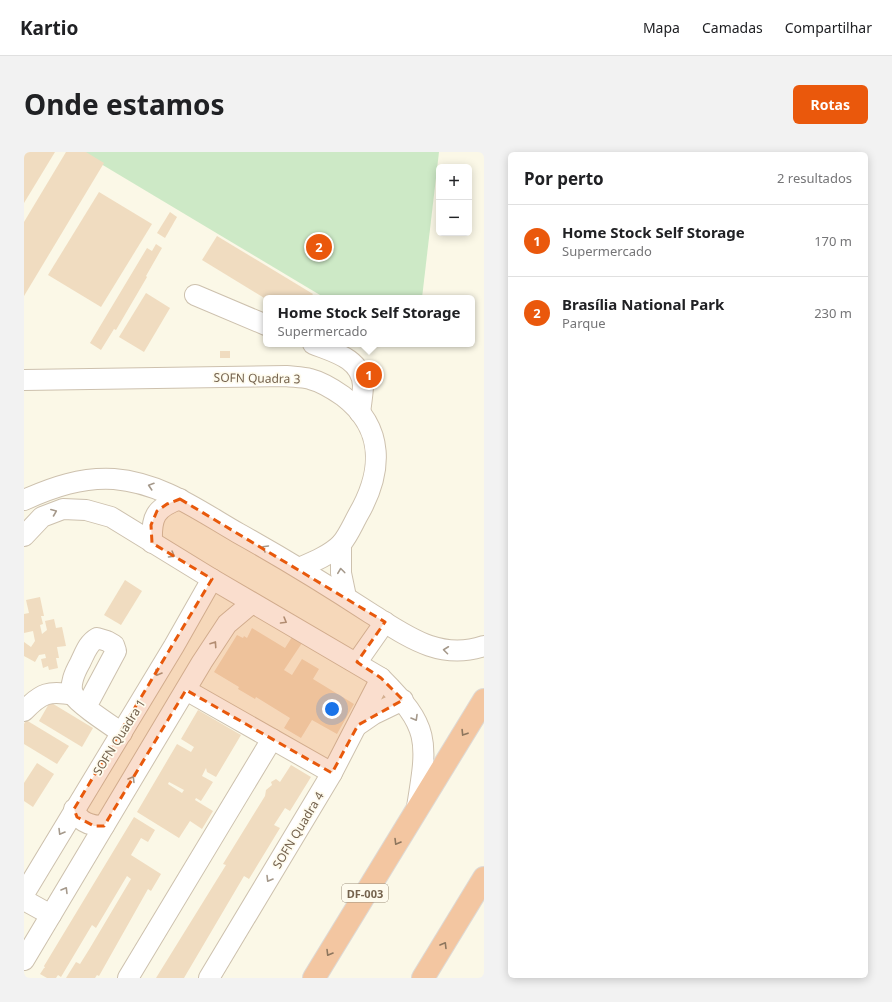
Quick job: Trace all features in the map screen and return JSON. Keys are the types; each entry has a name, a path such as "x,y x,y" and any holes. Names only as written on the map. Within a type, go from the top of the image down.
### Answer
{"highway":[{"name":"DF-003","path":"314,978 484,700"},
{"path":"423,978 484,878"}],"street":[{"path":"195,296 263,324"},
{"path":"320,347 350,359 357,366 363,384 360,413"},
{"name":"SOFN Quadra 3","path":"24,380 286,376 311,379 332,388 352,403 368,422 376,444 377,464 374,480 364,506 341,544 315,561 299,568"},
{"path":"24,500 50,488 88,479 115,479 150,485 180,499 299,568 410,638 444,651 471,651 484,646"},
{"path":"152,543 152,525 157,512 167,504 180,499"},
{"path":"24,536 42,517 64,509 86,510 111,516 152,543 357,662 381,678 403,700 417,720 423,740 424,764 417,808"},
{"path":"341,544 341,573 346,598"},
{"name":"SOFN Quadra 1","path":"24,894 74,809 174,646 212,579"},
{"path":"24,960 202,662 227,624 252,602"},
{"path":"357,662 385,622"},
{"path":"174,646 191,651 202,662"},
{"name":"SOFN Quadra 4","path":"209,978 332,773 381,678"},
{"path":"186,690 332,773"},
{"path":"24,710 35,699 46,693 58,692 80,701 122,733"},
{"path":"358,725 374,714 403,700"},
{"path":"128,978 272,739"},
{"path":"74,809 77,817 85,822 94,826 104,826"},
{"path":"24,900 51,915"}],"highlighted area":[{"path":"180,499 385,622 357,662 381,678 403,700 358,725 332,773 186,690 104,826 94,826 77,817 74,809 212,579 152,543 151,525 157,511 167,504"}],"green space":[{"path":"81,152 439,152 438,164 436,164 436,178 422,295 320,295"}],"building":[{"path":"24,152 55,152 24,203"},
{"path":"66,152 86,152 104,163 24,296 24,222"},
{"path":"99,192 152,224 101,307 48,275"},
{"path":"170,212 177,217 165,238 157,233"},
{"path":"217,236 313,294 263,295 263,297 202,260"},
{"path":"156,244 162,248 146,276 147,277 116,330 114,329 101,350 90,343 147,248 152,251"},
{"path":"146,293 170,308 144,352 119,337"},
{"path":"220,351 230,351 230,358 220,358"},
{"path":"125,580 142,591 121,625 104,615"},
{"path":"40,597 44,616 41,616 43,624 40,625 42,634 47,630 45,621 54,619 56,628 62,627 66,646 57,647 59,658 56,658 58,668 49,670 48,666 43,668 41,659 46,658 45,654 39,655 35,662 24,656 24,642 31,647 35,641 33,631 24,633 24,614 29,613 26,600"},
{"path":"252,628 285,648 292,637 302,643 284,670 292,675 302,659 319,669 313,679 354,704 337,734 312,720 301,738 284,728 290,718 256,697 255,699 238,689 239,687 214,672 237,635 247,638"},
{"path":"50,702 93,728 82,747 39,721"},
{"path":"198,710 241,735 216,777 207,772 206,768 202,776 213,782 201,801 196,798 195,800 213,811 202,829 190,821 179,838 137,812 177,744 191,752 194,747 181,739","holes":["169,782 184,790 182,793 168,784"]},
{"path":"26,720 69,746 57,764 24,744 24,724"},
{"path":"37,763 54,774 33,807 24,801 24,783"},
{"path":"291,765 311,777 290,811 285,808 274,825 280,828 249,879 244,876 184,978 156,978 226,865 223,864 265,796 266,790 272,785 271,782 276,779 280,782"},
{"path":"134,817 155,830 148,842 141,838 131,855 161,874 151,891 148,889 99,976 97,975 95,978 66,978 76,962 80,964 90,948 131,879 127,876 96,928 92,925 61,977 58,975 56,978 47,978 40,974 45,968 44,966"}],"place":[{"name":"Brasília National Park","path":"319,247"},
{"name":"Home Stock Self Storage","path":"369,375"}]}
